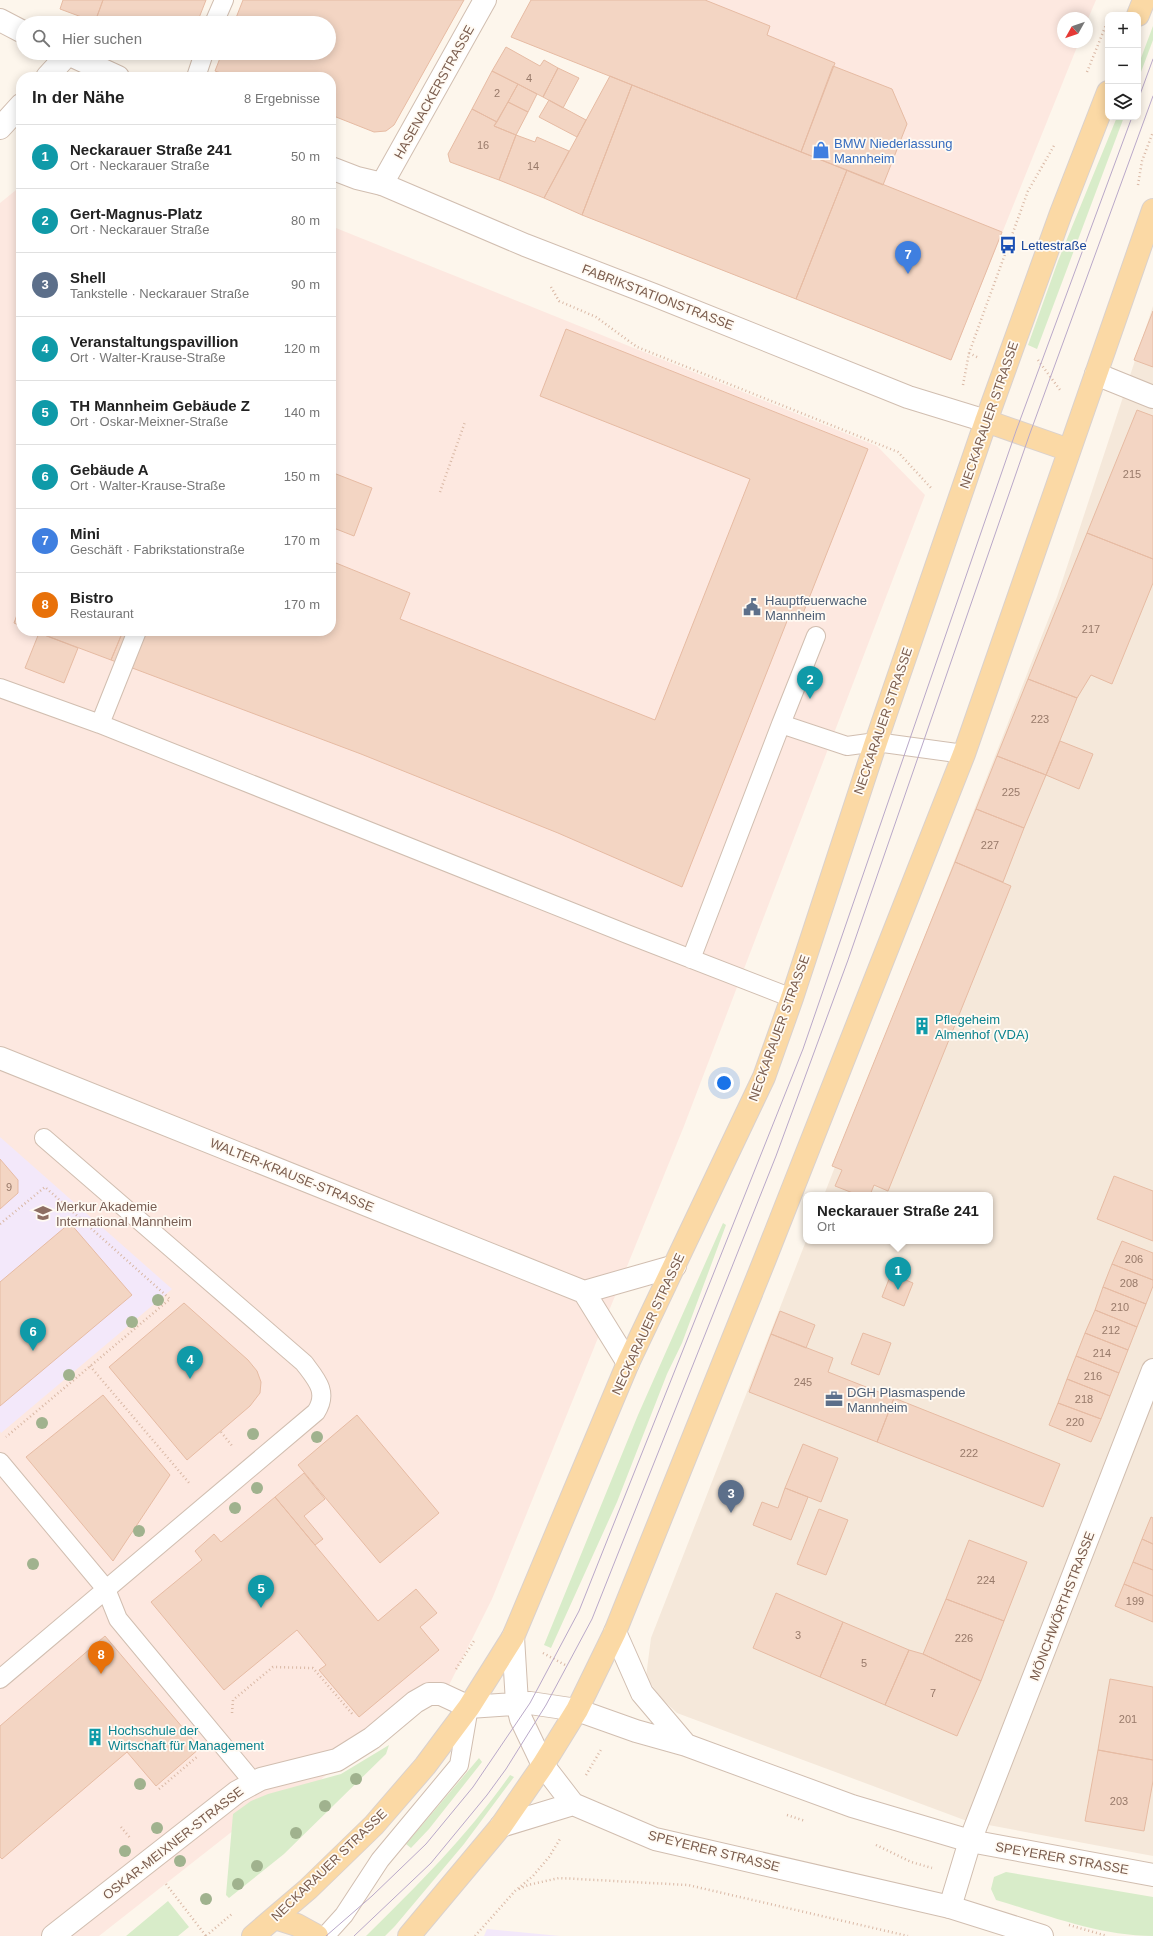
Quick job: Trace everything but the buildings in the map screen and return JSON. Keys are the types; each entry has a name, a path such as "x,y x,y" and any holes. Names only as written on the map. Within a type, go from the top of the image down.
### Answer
{"main road":[{"path":"1139,12 1144,0"},
{"name":"NECKARAUER STRASSE","path":"253,1936 308,1889 374,1825 425,1766 469,1707 513,1637 628,1363 764,1077 792,998 876,742 986,421 1061,214 1105,100"},
{"path":"409,1936 501,1826 543,1765 594,1679 615,1632 765,1259 964,754 1153,210"},
{"path":"986,421 1069,450"},
{"path":"275,1918 297,1925 317,1936"}],"street":[{"name":"HASENACKERSTRASSE","path":"382,184 485,0"},
{"path":"0,20 16,28"},
{"path":"51,72 62,60"},
{"path":"80,60 107,72"},
{"path":"0,128 16,110"},
{"name":"FABRIKSTATIONSTRASSE","path":"336,170 357,178 382,184 525,245 654,294 908,397 986,421"},
{"path":"1096,374 1153,397"},
{"name":"WALTER-KRAUSE-STRASSE","path":"0,1058 584,1292"},
{"path":"628,1363 584,1292 675,1266"},
{"name":"MÖNCHWÖRTHSTRASSE","path":"970,1841 1153,1370"},
{"path":"615,1632 642,1693 686,1745"},
{"name":"SPEYERER STRASSE","path":"513,1637 517,1703 521,1719 543,1765 573,1804 655,1839 950,1907 1042,1936"},
{"name":"OSKAR-MEIXNER-STRASSE","path":"53,1936 237,1792 254,1782 337,1760 372,1738 422,1697 435,1693 441,1694"},
{"path":"441,1694 469,1707"},
{"name":"SPEYERER STRASSE","path":"469,1707 517,1703 546,1705 577,1710 636,1731 686,1745 852,1806 970,1841 1153,1875"},
{"path":"501,1826 573,1804"},
{"path":"950,1907 970,1841"}],"lane":[{"path":"217,16 224,0"},
{"path":"198,72 202,60"},
{"path":"100,724 135,636"},
{"path":"691,959 816,636"},
{"path":"0,688 100,724 792,998"},
{"path":"781,724 847,746 876,742 964,754"},
{"path":"0,1679 316,1412 321,1404 322,1391 314,1376 304,1363 44,1138"},
{"path":"0,1462 106,1589 118,1619 219,1738 254,1782"},
{"path":"325,1936 344,1915 380,1860 459,1765 469,1707"}],"path":[{"path":"1085,77 1105,27"},
{"path":"1142,170 1142,161 1153,132"},
{"path":"954,411 961,396 969,353 1028,191 1057,141"},
{"path":"560,301 596,317 637,347 898,452 933,490"},
{"path":"440,492 465,422"},
{"path":"0,1224 45,1187 170,1299 0,1442"},
{"path":"90,1366 207,1504"},
{"path":"441,1694 478,1635"},
{"path":"513,1637 594,1679"},
{"path":"159,1789 230,1729 233,1700 273,1667 314,1668 372,1738"},
{"path":"475,1936 515,1891 533,1876 549,1857 560,1838 582,1781 606,1742"},
{"path":"515,1891 528,1885 559,1878 688,1885 908,1936"},
{"path":"206,1936 236,1910"}],"shaded area":[{"name":"BMW Niederlassung Mannheim","path":"531,0 1096,0 1091,12 1057,12 1057,48 1077,48 951,360 582,215 632,85 511,37"},
{"path":"16,190 16,636 336,636 336,228 877,446 925,495 684,1126 492,1599 449,1685 408,1695 407,1709 297,1799 257,1812 99,1936 0,1936 0,203"},
{"path":"1153,306 1153,1856 967,1821 677,1713 661,1698 646,1677 651,1638 805,1244 993,1244 993,1192 825,1192 1057,597"},
{"name":"Merkur Akademie International Mannheim","path":"0,1137 172,1289 1,1433 0,1431"},
{"path":"487,1929 560,1936 484,1936"}],"green space":[{"path":"1153,26 1153,40 1141,72 1141,58"},
{"path":"1116,120 1123,120 1037,349 1028,345 1058,261"},
{"path":"723,1223 726,1225 682,1343 667,1374 617,1502 551,1648 544,1645 638,1415"},
{"path":"389,1745 386,1754 284,1854 229,1898 226,1895 233,1814 251,1801 268,1794 341,1774"},
{"path":"479,1758 482,1762 429,1829 411,1848 406,1844"},
{"path":"510,1775 514,1777 464,1844 395,1926 385,1936 366,1936 424,1878 460,1839"},
{"path":"1006,1872 1153,1897 1153,1936 1133,1935 1093,1929 996,1900 991,1889 994,1877"},
{"path":"168,1901 189,1927 178,1936 126,1936"}],"tram line":[{"path":"1141,92 1153,59"},
{"path":"354,1936 431,1863 487,1795 506,1769 546,1705 592,1619 776,1156 848,960 1029,436 1153,96"},
{"path":"326,1936 372,1896 426,1844 473,1787 530,1703 579,1611 803,1049 1016,431 1131,120"}],"place":[{"name":"BMW Niederlassung Mannheim","path":"821,150"},
{"name":"Lettestraße","path":"1008,245"},
{"name":"Mini","path":"908,274"},
{"name":"Hauptfeuerwache Mannheim","path":"752,607"},
{"name":"Gert-Magnus-Platz","path":"810,699"},
{"name":"Pflegeheim Almenhof (VDA)","path":"922,1026"},
{"name":"Merkur Akademie International Mannheim","path":"43,1213"},
{"name":"Neckarauer Straße 241","path":"898,1290"},
{"name":"Gebäude A","path":"33,1351"},
{"name":"Veranstaltungspavillion","path":"190,1379"},
{"name":"DGH Plasmaspende Mannheim","path":"834,1399"},
{"name":"Shell","path":"731,1513"},
{"name":"TH Mannheim Gebäude Z","path":"261,1608"},
{"name":"Bistro","path":"101,1674"},
{"name":"Hochschule der Wirtschaft für Management","path":"95,1737"}]}
